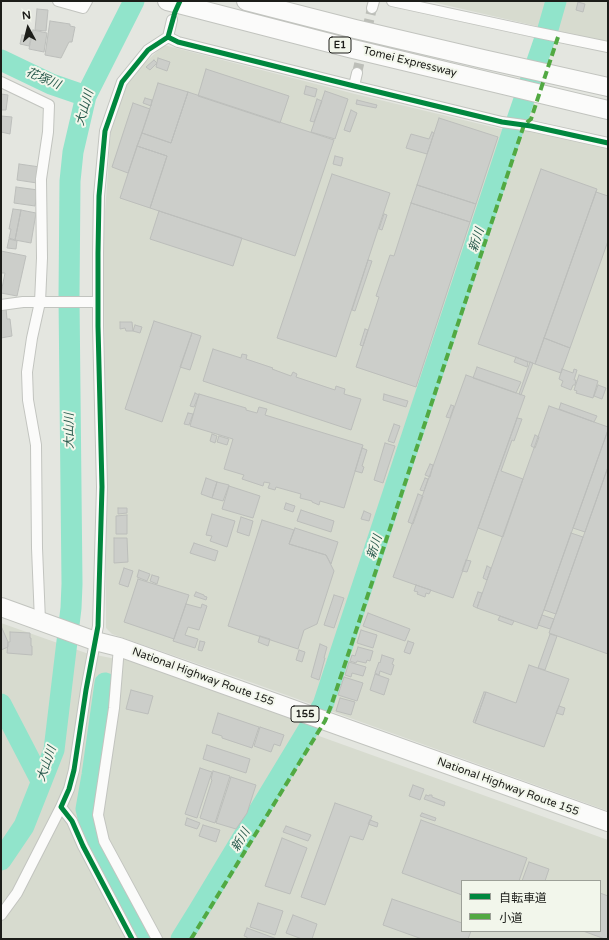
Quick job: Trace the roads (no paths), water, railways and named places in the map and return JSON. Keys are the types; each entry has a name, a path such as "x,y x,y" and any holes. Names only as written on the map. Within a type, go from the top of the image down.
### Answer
{"highway":[{"name":"Tomei Expressway","path":"246,1 340,25 608,88"},
{"name":"Tomei Expressway","path":"169,2 342,46 608,110"},
{"name":"National Highway Route 155","path":"1,607 95,641 119,647 608,822"}],"street":[{"path":"58,1 83,8 87,1"},
{"path":"392,1 608,47"},
{"path":"1,915 17,894 62,807 69,789 74,770 86,690 98,626 102,488 98,302 99,196 105,131 122,82 148,50 168,37 172,20"},
{"path":"168,37 178,42 502,122 531,126 608,143"},
{"path":"354,86 357,73"},
{"path":"1,82 49,105 48,132 41,179 43,302 32,338 27,372 28,400 36,445 37,548 40,621"},
{"path":"1,305 23,302 98,302"},
{"path":"119,647 114,708 98,815 104,841 157,939"},
{"path":"62,807 72,821 83,846 132,939"}],"waterway":[{"name":"大山川","path":"1,860 24,826 54,750 71,608 69,297 70,181 73,152 86,96 134,1"},
{"name":"新川","path":"548,29 556,1"},
{"name":"新川","path":"517,120 544,41"},
{"name":"花塚川","path":"1,60 51,84 86,96"},
{"name":"新川","path":"181,939 323,705 513,130"},
{"path":"105,683 86,809 94,841 146,939"},
{"path":"1,704 41,781"}],"tunnel":[{"path":"357,73 372,8"}]}
